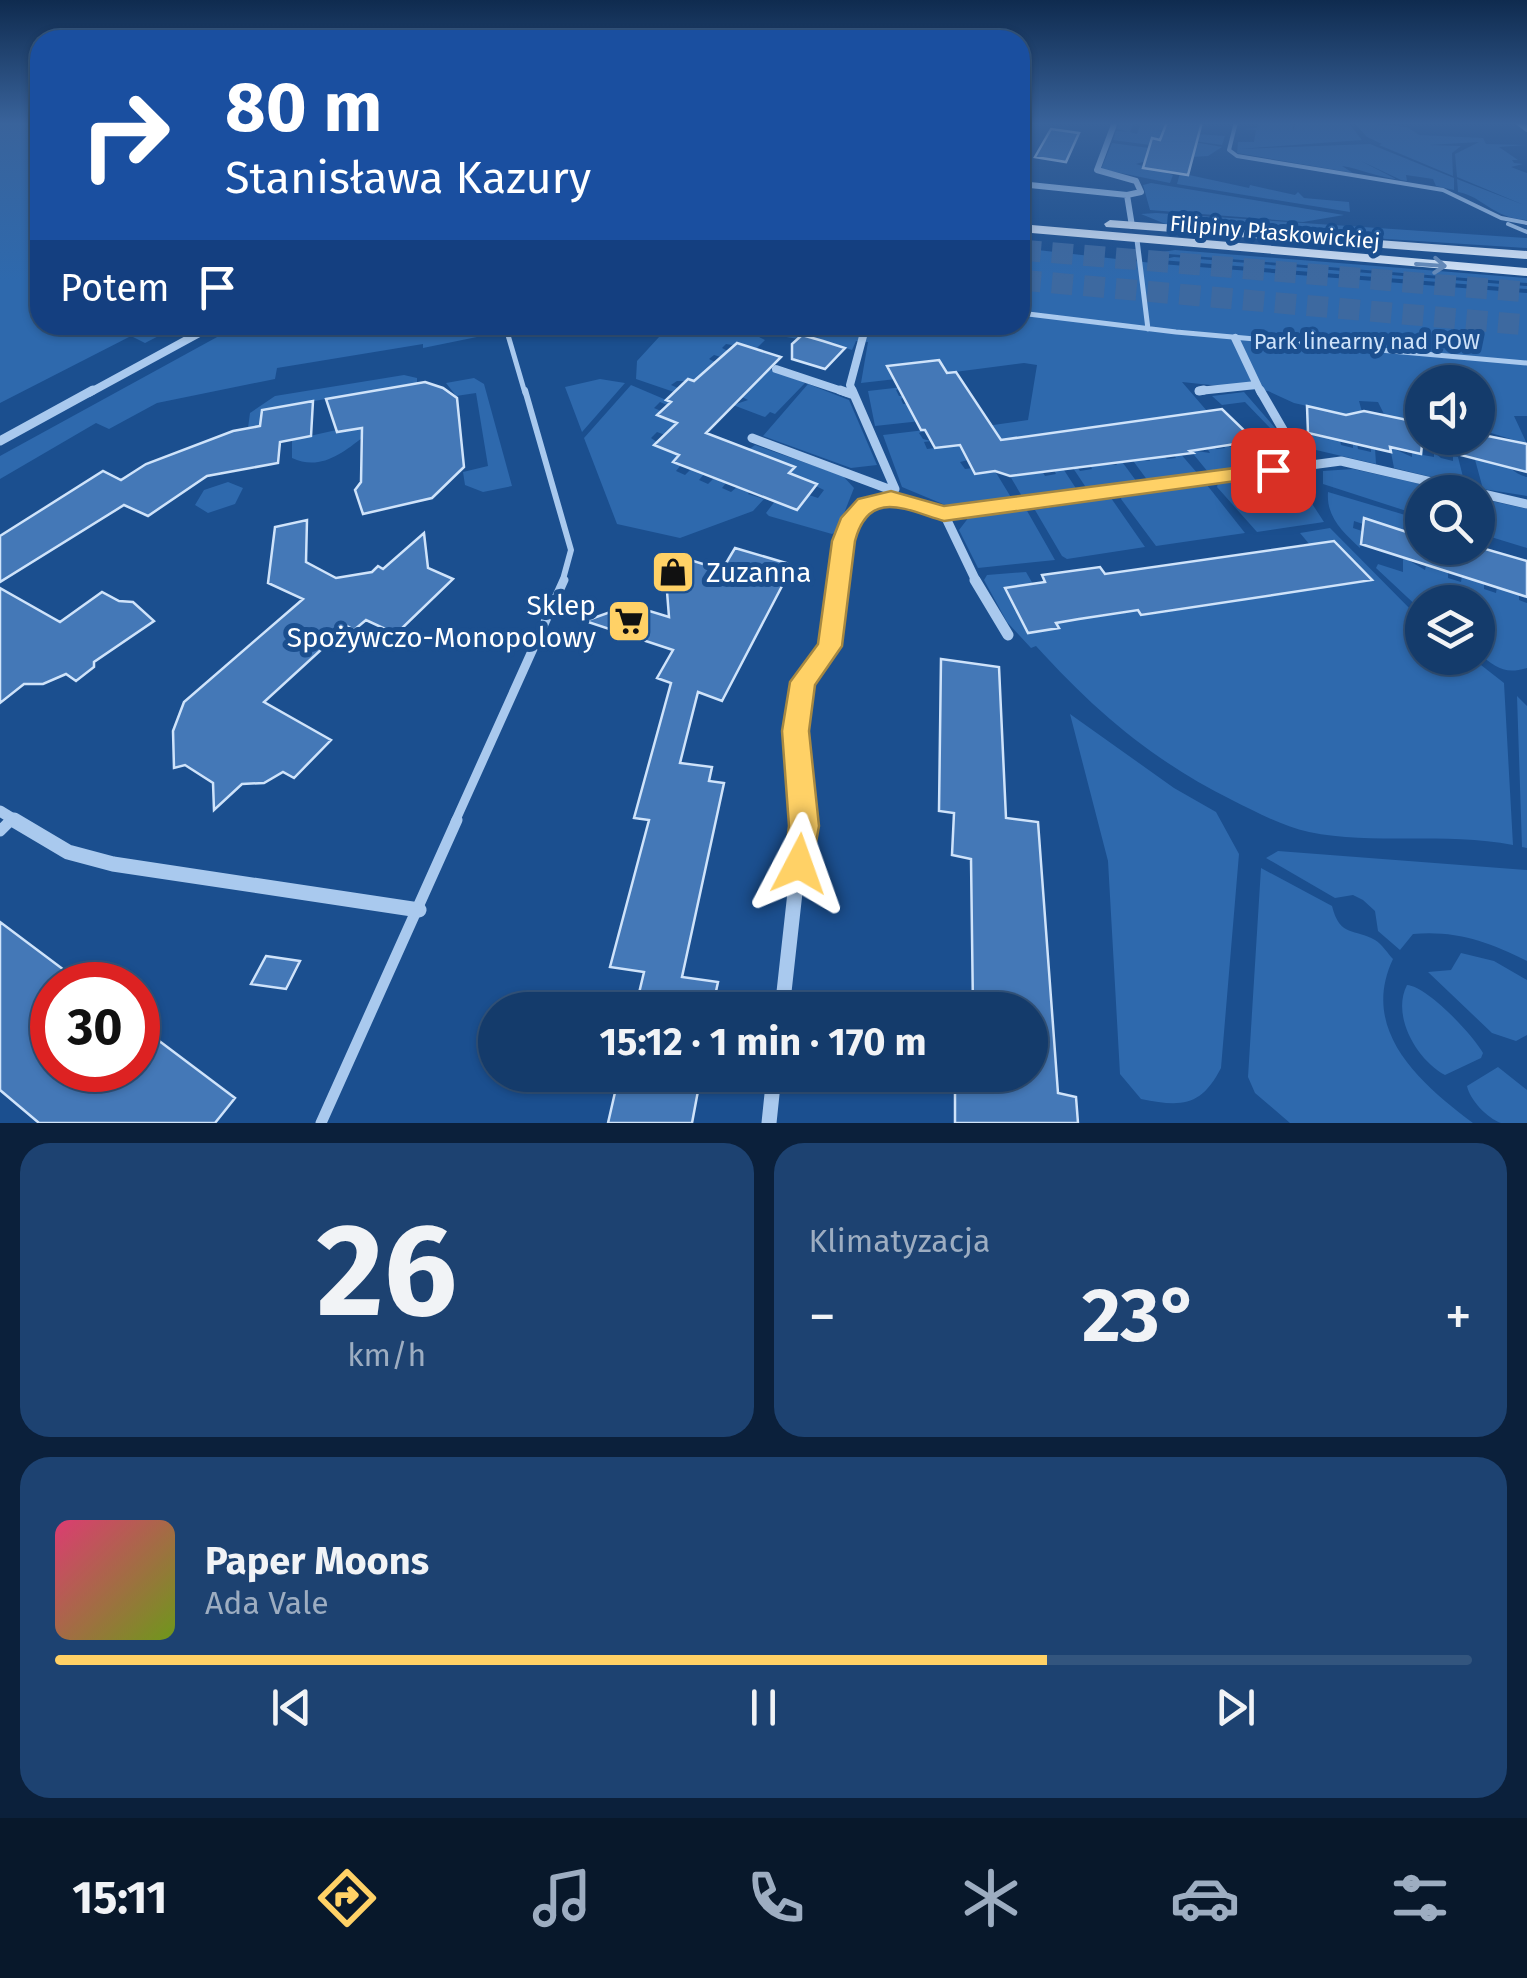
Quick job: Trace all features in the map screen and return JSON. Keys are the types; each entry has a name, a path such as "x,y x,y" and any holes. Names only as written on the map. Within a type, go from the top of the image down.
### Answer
{"main road":[{"name":"Filipiny Płaskowickiej","path":"1030,216 1527,255"},
{"name":"Filipiny Płaskowickiej","path":"1030,229 1527,272"}],"street":[{"path":"1030,185 1127,195 1140,192 1139,183 1111,174"},
{"path":"1127,195 1132,226"},
{"path":"0,441 196,335"},
{"path":"863,335 850,385 893,493"},
{"path":"1235,338 1256,384 1292,435 1304,466"},
{"path":"776,369 854,395"},
{"path":"1199,392 1256,384"},
{"path":"752,438 944,514 1341,461 1527,504"},
{"path":"784,992 804,826 796,748 803,682 830,646 848,523 866,504 893,493"},
{"path":"944,514 984,598 1008,634"},
{"path":"6,815 68,852 112,864 420,910"},
{"path":"769,1123 772,1092"}],"lane":[{"path":"1349,174 1443,190 1464,197 1527,232"},
{"path":"1503,222 1527,222"},
{"path":"1137,240 1148,329"},
{"path":"1030,315 1235,338 1527,363"},
{"path":"321,1123 420,910 569,568 564,522 508,335"},
{"path":"0,831 6,815"}],"green space":[{"path":"0,174 30,174 30,335 161,335 145,343 131,336 0,403"},
{"path":"1128,174 1171,174 1170,183"},
{"path":"1180,174 1186,174 1249,188 1250,185 1295,195 1298,192 1304,198 1349,202 1350,212 1177,184"},
{"path":"1389,174 1445,174 1454,178 1454,190 1436,186 1433,179 1406,175 1407,181"},
{"path":"1527,174 1527,220 1497,212 1458,192 1457,179 1524,205 1457,177"},
{"path":"1151,183 1344,215 1303,222 1150,210 1143,185"},
{"path":"1141,214 1527,238 1527,248 1168,225"},
{"name":"Park linearny nad POW","path":"1030,249 1161,264 1527,293 1527,416 1514,416 1527,444 1495,434 1495,365 1405,365 1405,422 1385,416 1378,402 1359,401 1364,419 1294,403 1268,391 1182,382 1207,411 982,446 972,428 1028,420 1037,365 1024,363 947,373 939,360 899,364 905,378 861,383 868,342 856,341 852,350 802,335 1030,335"},
{"path":"1175,250 1527,278 1527,283 1156,253"},
{"path":"1174,257 1527,286 1527,289 1160,260"},
{"path":"221,335 487,335 277,368 275,379 157,403 109,429 96,423 0,479 0,456"},
{"name":"Park linearny nad POW","path":"661,335 761,335 765,340 756,349 726,344 722,348 728,351 709,359 715,362 699,377 710,381 677,381 671,385 678,388 674,392 636,379 637,361"},
{"path":"766,368 805,383 775,414 770,412 765,417 733,405 748,400 742,397"},
{"path":"404,375 417,378 417,383 263,410 260,426 248,428 250,413 275,396"},
{"path":"474,378 484,384 512,486 483,492 465,485 463,472 488,466 476,393 456,396 446,383"},
{"path":"600,379 625,383 582,432 565,387"},
{"path":"808,384 849,400 877,465 851,468 763,436"},
{"path":"631,385 671,402 660,402 654,408 661,411 658,415 677,423 665,435 657,432 651,438 657,442 655,446 679,455 673,461 681,465 676,471 685,475 691,469 704,474 699,480 708,484 714,478 726,483 722,488 731,492 737,487 751,489 748,494 764,499 753,511 680,538 617,524 584,438"},
{"path":"903,387 896,390 899,396 907,396 901,399 903,404 919,404 921,421 875,426 868,391"},
{"path":"1244,392 1284,438 1288,454 1269,456 1248,433 1268,436 1265,431 1271,429 1245,402 1222,405 1212,396"},
{"path":"363,424 363,437 330,459 312,463 292,458 292,440"},
{"path":"925,430 919,433 931,441 924,442 927,449 960,445 968,460 960,462 965,469 973,468 976,474 995,471 1012,499 950,507 902,487 883,435"},
{"path":"1298,433 1340,440 1341,445 1353,448 1353,443 1357,444 1358,449 1371,452 1371,447 1375,448 1376,464 1316,450"},
{"path":"1235,440 1258,460 1256,466 1208,472 1190,450 1210,453 1207,448 1211,443 1216,449 1225,448 1221,442 1224,441 1230,447 1239,446"},
{"path":"755,445 843,476 854,488 837,531 832,534 766,513 775,501 797,510 809,495 818,498 824,490 789,473 794,467 745,452"},
{"path":"1390,447 1412,457 1438,455 1453,461 1453,456 1458,457 1462,475 1423,475 1394,468"},
{"path":"1179,452 1198,474 1148,481 1131,458 1150,461 1148,456 1162,454 1167,459 1176,458 1173,453"},
{"path":"1474,456 1496,465 1496,460 1500,461 1527,477 1527,496 1495,491 1495,475 1479,475"},
{"path":"1120,459 1137,482 1087,489 1071,465 1080,471 1092,469 1089,463 1117,465 1114,460"},
{"path":"1062,467 1077,490 1023,498 1010,476 1041,469 1045,476 1056,474 1053,468"},
{"path":"1353,469 1405,481 1405,511 1323,484 1323,471"},
{"path":"1266,477 1298,482 1324,522 1257,532 1217,487 1218,483"},
{"path":"228,482 243,488 235,504 208,513 195,505 204,490"},
{"path":"1207,485 1245,533 1156,546 1121,499 1122,496"},
{"path":"1328,492 1405,515 1403,531 1365,518 1363,524 1354,521 1353,528 1362,531 1360,548 1342,530 1328,501"},
{"path":"1111,498 1145,547 1067,559 1035,510"},
{"path":"1495,502 1527,509 1527,548 1495,538"},
{"path":"1026,509 1055,560 978,568 959,530 969,517"},
{"path":"1330,528 1405,604 1405,675 1494,675 1504,683 1513,845 1461,839 1333,836 1299,829 1250,809 1203,785 1126,733 1036,646 1031,648 1007,622 984,580 987,575 1026,572 1033,584 1005,589 1028,633 1058,628 1056,623 1138,610 1142,615 1287,593 1337,581 1342,585 1371,580 1335,542 1310,545 1300,533"},
{"path":"1403,557 1405,565 1425,570 1426,565 1448,572 1448,578 1461,582 1462,576 1484,585 1405,585 1405,595 1376,568 1378,564 1403,572"},
{"path":"1497,587 1519,594 1519,600 1527,603 1527,668 1495,665"},
{"path":"1517,696 1527,706 1527,848 1522,847"},
{"path":"1070,714 1174,788 1216,812 1239,854 1221,1068 1206,1090 1188,1101 1141,1099 1120,1074 1108,861"},
{"path":"1278,851 1527,870 1527,961 1486,943 1443,934 1413,934 1400,950 1378,931 1375,911 1363,900 1353,895 1335,898 1266,858"},
{"path":"1261,868 1332,906 1344,928 1375,940 1393,959 1385,985 1384,1010 1390,1032 1416,1073 1473,1123 1290,1123 1255,1093 1248,1077"},
{"path":"1461,953 1494,961 1527,980 1527,1035 1516,1041 1492,1033 1428,972 1451,970"},
{"path":"1407,985 1416,987 1449,1013 1478,1045 1483,1053 1481,1058 1445,1075 1425,1059 1405,1023 1402,1010"},
{"path":"1498,1067 1527,1090 1527,1123 1496,1121 1472,1097 1467,1086"}],"building":[{"path":"802,335 845,348 825,369 792,359 792,344"},
{"path":"737,343 781,357 706,433 795,467 789,473 817,484 797,510 673,462 679,455 654,445 677,423 657,415 671,402 666,400"},
{"path":"939,360 947,373 956,372 1001,440 1222,409 1255,441 1190,451 1193,453 1010,476 995,471 975,474 960,445 935,448 887,366"},
{"path":"425,382 457,398 464,467 432,498 363,514 355,490 361,482 362,428 337,432 326,399"},
{"path":"313,401 311,436 280,442 278,463 207,476 148,516 124,505 0,582 0,536 103,471 121,480 146,464 233,431 260,426 262,410"},
{"path":"1307,406 1346,415 1364,411 1405,419 1405,450 1390,447 1391,452 1308,433"},
{"path":"1495,437 1527,444 1527,472 1461,455 1495,455"},
{"path":"1364,518 1405,531 1405,558 1361,544"},
{"path":"307,520 306,562 336,578 372,572 378,566 383,569 424,533 428,568 453,579 396,634 366,620 354,630 347,626 264,702 331,740 294,778 283,772 264,783 242,784 214,810 213,783 185,765 174,768 173,731 184,702 303,599 268,583 275,527"},
{"path":"1334,541 1372,580 1141,615 1138,610 1079,619 1056,623 1059,628 1028,633 1005,588 1045,582 1042,575 1100,567 1105,574"},
{"path":"735,548 793,565 722,701 698,692 680,763 712,767 709,781 724,783 682,977 718,982 716,992 639,992 644,972 610,967 649,820 634,818 671,683 657,678 673,650 585,621 630,605 669,617 665,566 681,557 722,570"},
{"path":"1495,552 1527,561 1527,597 1427,565 1495,565"},
{"path":"0,588 60,622 102,592 119,601 133,602 154,621 94,662 94,667 76,681 66,674 43,684 24,684 0,703"},
{"path":"941,659 999,667 1006,818 1038,822 1058,1093 1076,1097 1078,1123 955,1123 955,1092 1048,1092 1048,992 973,992 971,859 952,855 954,813 939,811"},
{"path":"0,922 53,962 30,962 30,1092 160,1092 160,1042 235,1098 215,1123 39,1123 0,1090"},
{"path":"266,956 300,961 286,989 251,984"},
{"path":"615,1092 698,1092 692,1123 608,1123"}],"tunnel":[{"path":"1030,251 1527,292"},
{"path":"1030,281 1527,325"}],"place":[{"name":"Zuzanna","path":"673,572"},
{"name":"Sklep Spożywczo-Monopolowy","path":"629,621"}],"route":[{"path":"799,864 804,826 796,731 803,682 830,646 832,611 848,523 866,504 891,498 944,514 1273,470"}]}
